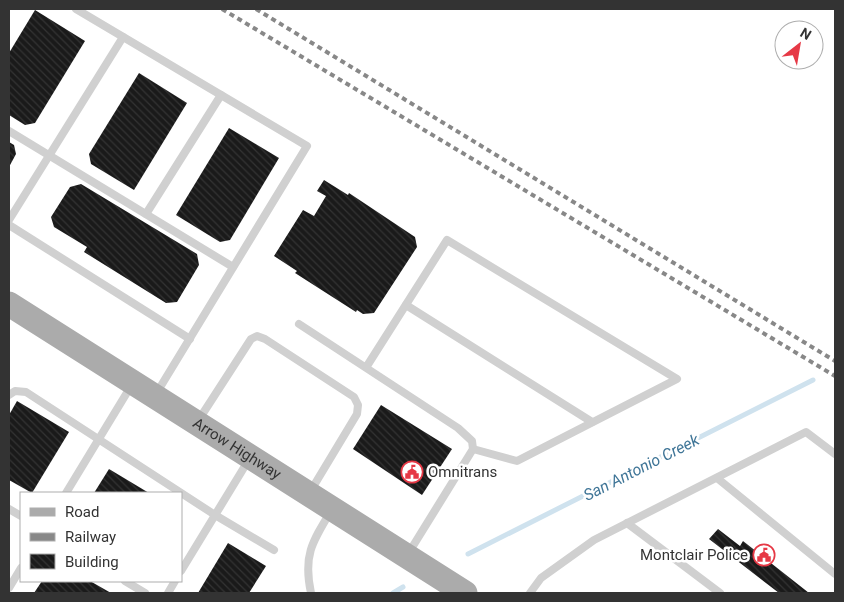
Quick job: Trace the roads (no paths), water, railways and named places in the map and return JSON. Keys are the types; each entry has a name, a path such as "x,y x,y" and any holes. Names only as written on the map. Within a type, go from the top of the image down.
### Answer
{"main road":[{"name":"Arrow Highway","path":"9,304 465,593"}],"lane":[{"path":"76,9 306,146 155,396"},
{"path":"9,220 123,37"},
{"path":"146,214 221,95"},
{"path":"9,131 233,267"},
{"path":"9,225 190,339"},
{"path":"368,366 447,240 677,379 517,461 473,449"},
{"path":"406,306 592,422"},
{"path":"299,324 368,366 458,428 472,441 473,449 407,556"},
{"path":"197,423 251,339 257,336 265,339 354,397 358,405 357,414 309,494"},
{"path":"67,492 132,382"},
{"path":"9,395 15,391 26,392 180,492"},
{"path":"530,593 541,578 594,540 806,432 835,454"},
{"path":"182,569 250,457"},
{"path":"717,478 835,574"},
{"path":"182,493 274,550"},
{"path":"9,509 20,515"},
{"path":"311,593 308,557 312,541 332,509"},
{"path":"627,523 720,593"},
{"path":"9,588 20,570"},
{"path":"127,582 145,593"},
{"path":"168,593 174,582"}],"waterway":[{"name":"San Antonio Creek","path":"468,554 813,380"},
{"name":"San Antonio Creek","path":"393,593 403,587"}],"railway":[{"path":"222,9 835,376"},
{"path":"256,9 835,361"}],"place":[{"name":"Omnitrans","path":"412,472"},
{"name":"Montclair Police","path":"764,555"}]}
